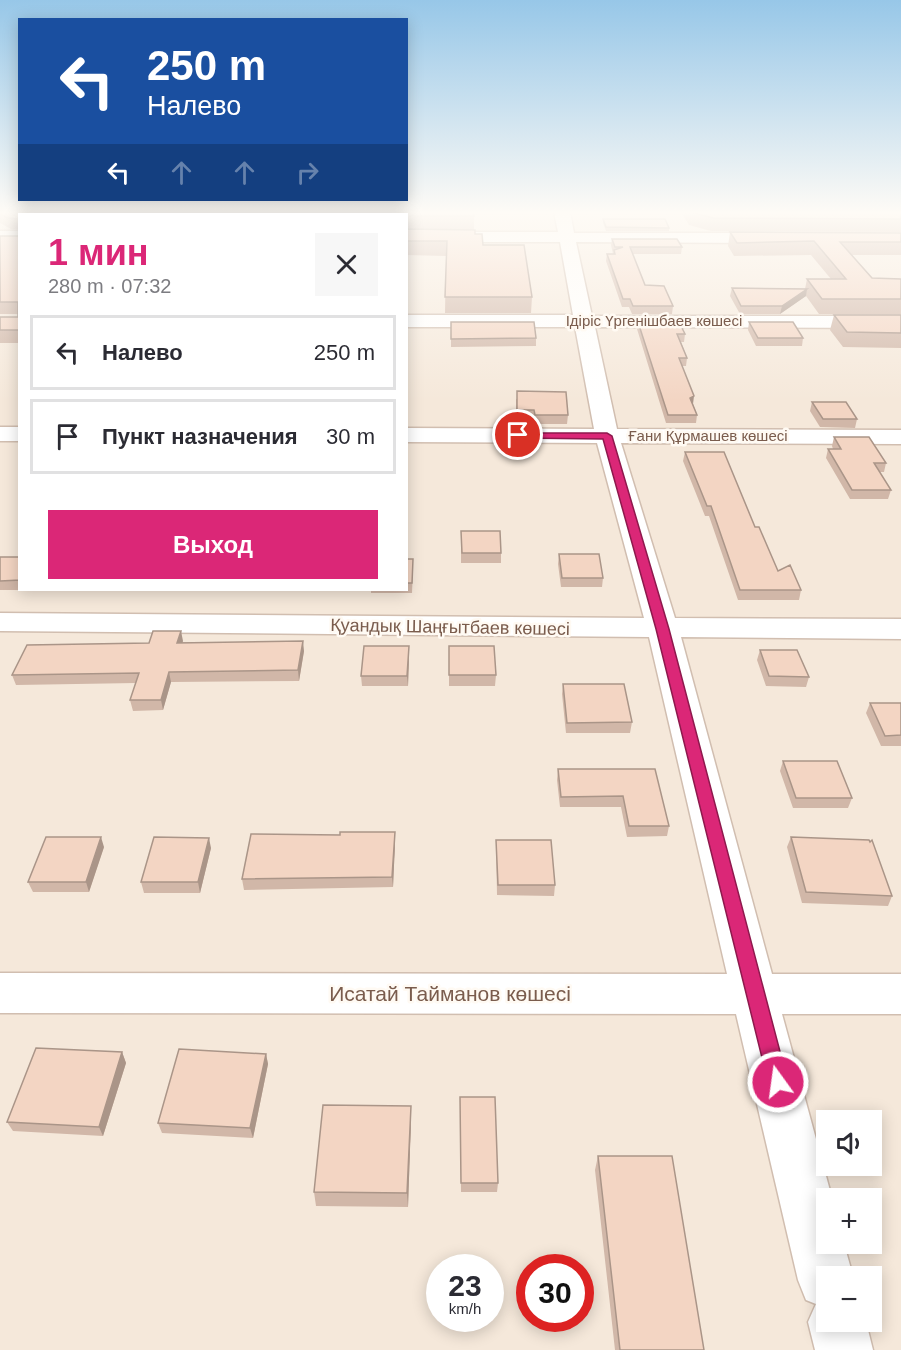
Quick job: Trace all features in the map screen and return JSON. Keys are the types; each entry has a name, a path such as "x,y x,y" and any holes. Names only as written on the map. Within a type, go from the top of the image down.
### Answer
{"street":[{"path":"573,275 607,436 663,629 823,1266"},
{"name":"Ідіріс Үргенішбаев көшесі","path":"408,321 901,322"},
{"path":"0,434 18,434"},
{"name":"Ғани Құрмашев көшесі","path":"408,435 901,436"},
{"name":"Қуандық Шаңғытбаев көшесі","path":"0,622 663,629 901,629"},
{"name":"Исатай Тайманов көшесі","path":"0,993 901,994"},
{"path":"840,1332 844,1350"}],"shaded area":[{"path":"0,275 18,275 18,591 408,591 408,275 901,275 901,1350 0,1350"}],"building":[{"path":"0,275 18,275 18,302 0,302"},
{"path":"446,275 529,275 532,297 445,297"},
{"path":"614,275 641,275 645,285 664,286 673,306 633,306 630,299 623,299"},
{"path":"843,275 869,275 872,278 901,279 901,299 822,299 807,279 846,279"},
{"path":"732,288 807,289 782,306 741,306"},
{"path":"834,315 901,315 901,333 847,332"},
{"path":"0,317 18,317 18,330 0,330"},
{"path":"451,322 534,322 536,338 451,339"},
{"path":"638,322 679,322 685,334 677,334 687,358 679,358 694,396 690,398 697,415 668,415"},
{"path":"749,322 793,322 803,338 758,338"},
{"path":"517,391 566,392 568,415 535,415 534,410 517,410"},
{"path":"812,402 846,402 857,419 823,419"},
{"path":"834,437 869,437 886,463 874,463 891,490 852,490 828,449 841,449"},
{"path":"685,452 724,452 755,527 759,527 778,571 790,565 801,590 740,590 711,506 707,506"},
{"path":"461,531 500,531 501,553 462,553"},
{"path":"559,554 599,554 603,578 562,578"},
{"path":"0,557 18,557 18,580 0,581"},
{"path":"408,559 413,559 412,583 408,583"},
{"path":"153,631 181,631 177,643 303,641 298,670 169,672 161,700 130,700 139,673 12,675 27,645 149,643"},
{"path":"364,646 409,646 407,676 361,676"},
{"path":"449,646 494,646 496,675 449,675"},
{"path":"760,650 797,650 809,677 769,676"},
{"path":"563,684 624,684 632,722 567,723"},
{"path":"870,703 901,703 901,735 885,736"},
{"path":"783,761 837,761 852,798 796,798"},
{"path":"558,769 655,769 669,826 629,826 623,796 561,797"},
{"path":"340,832 395,832 392,877 242,879 251,834 340,835"},
{"path":"46,837 101,837 86,882 28,882"},
{"path":"154,837 209,838 198,882 141,882"},
{"path":"791,837 869,840 870,842 872,840 892,896 806,892"},
{"path":"496,840 551,840 555,885 498,885"},
{"path":"36,1048 122,1052 99,1127 7,1122"},
{"path":"179,1049 266,1054 250,1128 158,1123"},
{"path":"460,1097 495,1097 498,1183 461,1183"},
{"path":"323,1105 411,1106 407,1193 314,1192"},
{"path":"598,1156 672,1156 704,1350 620,1350"}],"route":[{"path":"518,435 607,436 663,629 778,1082"}]}
